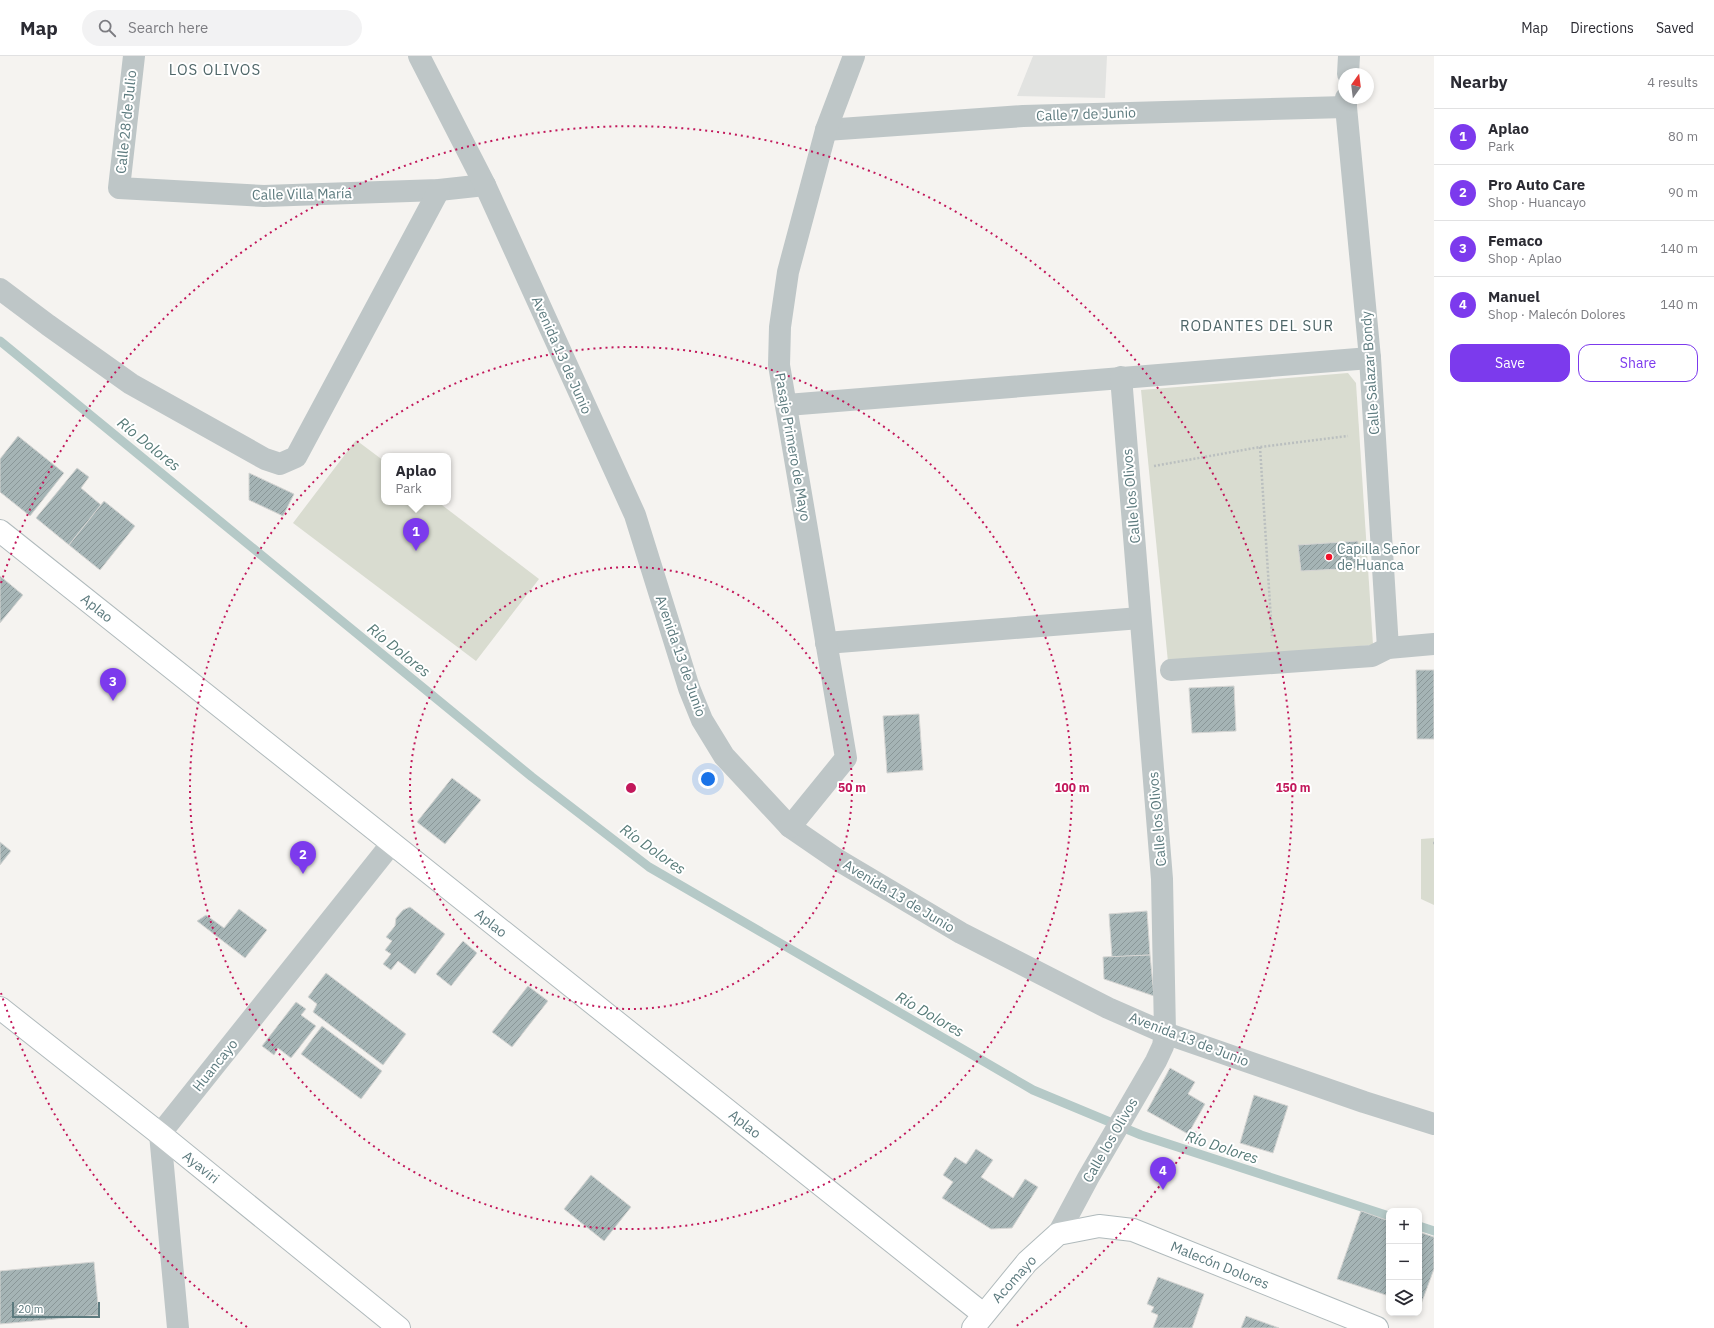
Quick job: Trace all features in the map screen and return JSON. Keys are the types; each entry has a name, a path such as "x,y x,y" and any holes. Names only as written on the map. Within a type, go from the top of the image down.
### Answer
{"street":[{"name":"Calle 28 de Julio","path":"119,188 134,56"},
{"name":"Avenida 13 de Junio","path":"419,56 485,185 636,515 689,688 702,720 724,756 790,827 838,860 961,933 1108,1008 1165,1033 1364,1102 1434,1124"},
{"name":"Pasaje Primero de Mayo","path":"790,827 846,758 779,365 780,327 788,272 826,130 854,56"},
{"path":"1348,56 1348,68"},
{"name":"Calle 7 de Junio","path":"826,130 1023,116 1338,102"},
{"name":"Calle Salazar Bondy","path":"1346,104 1370,358 1388,648"},
{"name":"Calle Villa María","path":"119,188 264,196 439,190 485,185"},
{"path":"0,289 131,384 265,459 280,464 296,457 439,190"},
{"path":"787,406 1121,377 1370,358"},
{"name":"Calle los Olivos","path":"1058,1234 1088,1178 1156,1061 1163,1046 1165,1033 1162,879 1121,377"},
{"name":"Aplao","path":"0,531 392,843 978,1321"},
{"path":"826,643 1140,618"},
{"path":"1172,670 1372,656 1388,648 1434,644"},
{"name":"Huancayo","path":"160,1134 392,843"},
{"name":"Ayaviri","path":"0,1008 160,1134 399,1328"},
{"path":"160,1134 178,1328"},
{"name":"Malecón Dolores","path":"1058,1234 1099,1226 1133,1230 1377,1328"},
{"name":"Acomayo","path":"978,1321 1027,1262 1058,1234"}],"path":[{"path":"1151,466 1260,447 1349,436"},
{"path":"1260,447 1272,637"}],"shaded area":[{"path":"1033,56 1107,56 1105,98 1017,96"},
{"path":"1348,373 1356,383 1373,645 1168,662 1141,390"},
{"path":"356,440 381,459 381,505 442,505 539,579 476,661 293,523"},
{"path":"1434,838 1434,905 1421,899 1421,839"}],"building":[{"path":"18,436 64,473 30,516 0,492 0,459"},
{"path":"77,468 89,477 81,488 101,505 69,545 36,518"},
{"path":"249,473 294,494 283,516 249,500"},
{"path":"104,501 135,526 100,570 69,545"},
{"name":"Capilla Señor de Huanca","path":"1358,541 1360,568 1301,571 1298,545"},
{"path":"0,576 23,595 0,623"},
{"path":"1416,670 1434,670 1434,739 1417,739"},
{"path":"1234,686 1236,731 1192,733 1189,688"},
{"path":"919,714 923,770 887,773 883,716"},
{"path":"452,778 481,800 445,844 417,822"},
{"path":"0,842 11,851 0,865"},
{"path":"410,907 445,934 415,974 398,961 391,970 383,964 391,954 385,950 392,941 386,937 395,926 396,918 403,910"},
{"path":"239,909 267,930 245,958 197,921 206,915 224,928"},
{"path":"1147,911 1150,955 1112,957 1109,914"},
{"path":"463,941 477,953 451,986 436,974"},
{"path":"1150,955 1154,996 1104,979 1103,957"},
{"path":"326,973 406,1034 383,1065 313,1012 317,1004 308,997"},
{"path":"528,986 548,1001 512,1047 492,1032"},
{"path":"296,1002 306,1009 301,1015 316,1026 291,1058 278,1048 274,1055 262,1046"},
{"path":"322,1026 382,1071 361,1099 301,1054"},
{"path":"1170,1068 1195,1082 1188,1094 1205,1104 1188,1134 1147,1111"},
{"path":"1254,1095 1288,1106 1273,1153 1240,1143"},
{"path":"976,1149 993,1160 981,1177 1013,1198 1025,1179 1038,1187 1012,1228 991,1229 942,1198 953,1182 943,1175 955,1157 966,1164"},
{"path":"591,1175 631,1207 604,1241 564,1209"},
{"path":"1361,1211 1386,1220 1386,1295 1337,1279"},
{"path":"1422,1233 1434,1237 1434,1269 1422,1302"},
{"path":"94,1262 99,1315 0,1324 0,1271"},
{"path":"1158,1277 1204,1294 1192,1328 1153,1328 1158,1315 1151,1312 1154,1307 1147,1304"},
{"path":"1246,1316 1279,1328 1241,1328"}],"waterway":[{"name":"Río Dolores","path":"0,341 532,777 649,867 1033,1090 1141,1135 1386,1215"},
{"name":"Río Dolores","path":"1422,1227 1434,1231"}],"place":[{"name":"Aplao","path":"416,551"},
{"name":"Capilla Señor de Huanca","path":"1329,557"},
{"name":"Femaco","path":"113,701"},
{"name":"Pro Auto Care","path":"303,874"},
{"name":"Manuel","path":"1163,1190"}],"district":[{"name":"LOS OLIVOS","path":"215,69"},
{"name":"RODANTES DEL SUR","path":"1257,325"}]}
